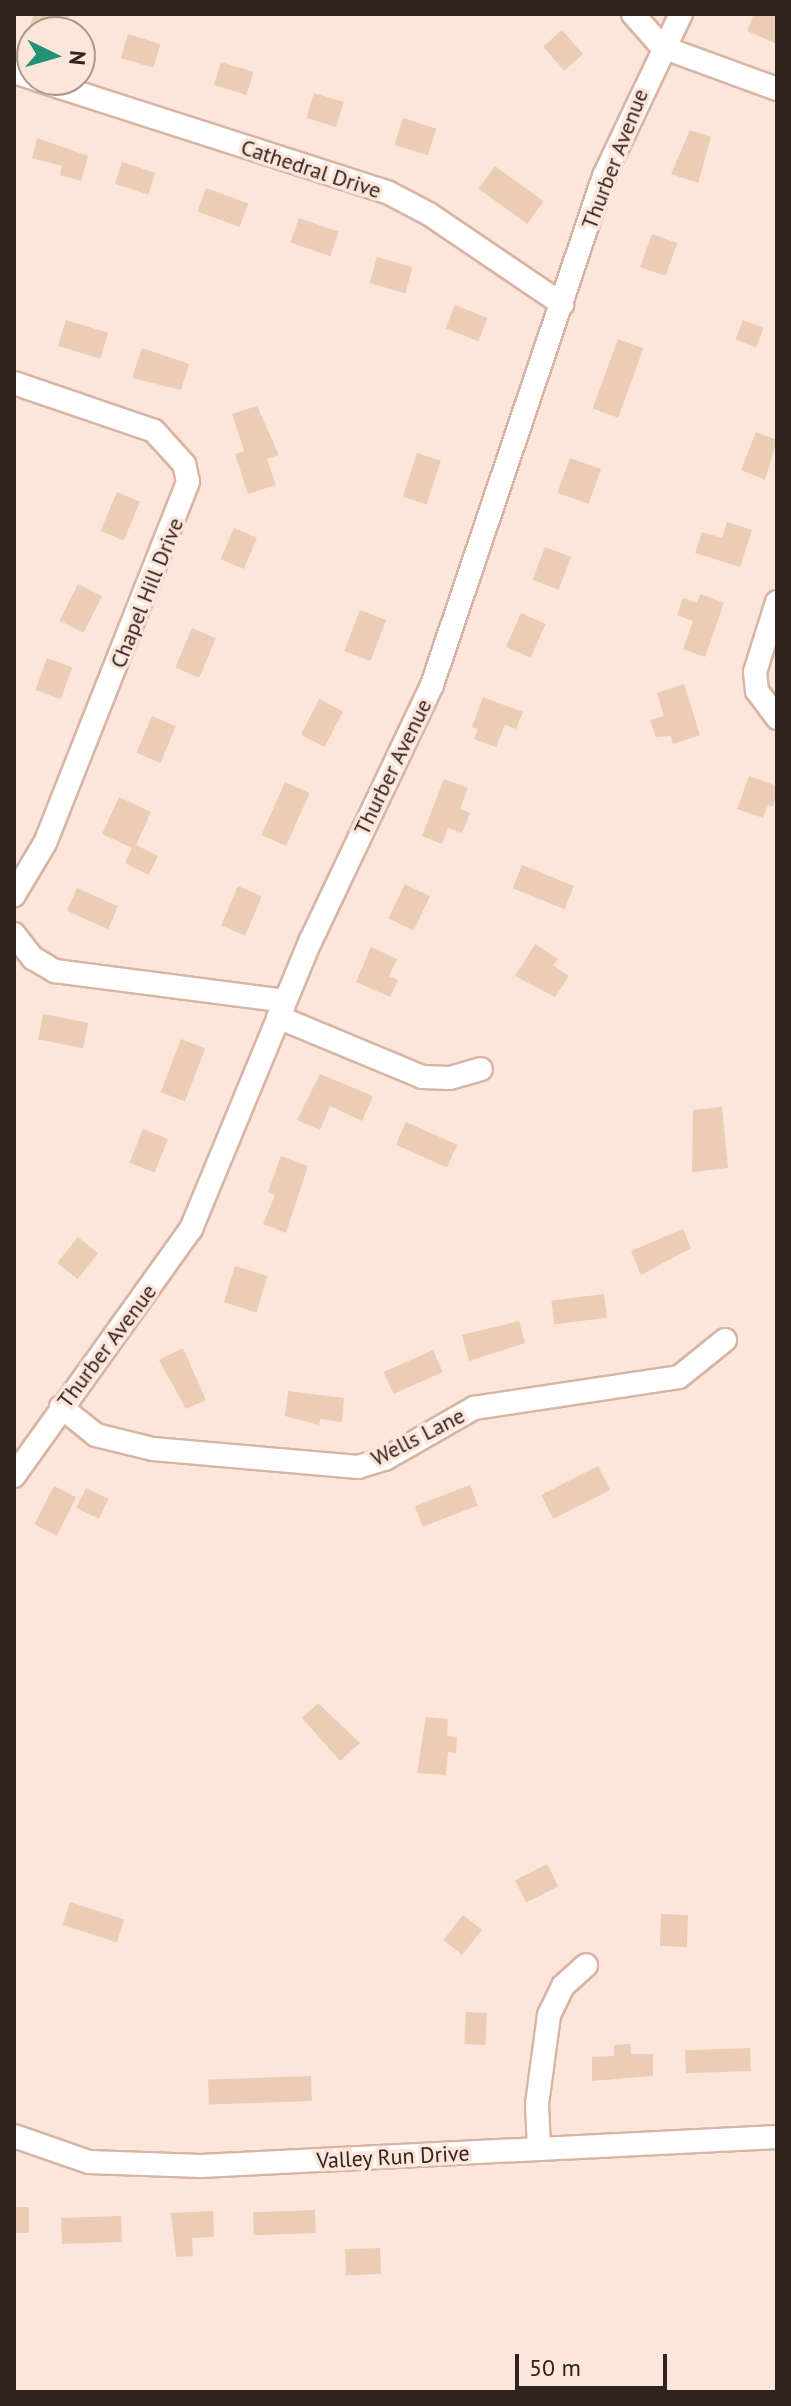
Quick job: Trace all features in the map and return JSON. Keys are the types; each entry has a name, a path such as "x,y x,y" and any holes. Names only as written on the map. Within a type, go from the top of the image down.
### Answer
{"street":[{"path":"633,14 662,47 777,89"},
{"name":"Thurber Avenue","path":"14,1476 191,1229 282,1009 432,685 604,176 662,47 681,14"},
{"name":"Cathedral Drive","path":"88,96 387,192 429,214 562,304"},
{"name":"Chapel Hill Drive","path":"14,383 154,431 184,464 188,482 61,804 14,895"},
{"path":"777,602 755,672 757,691 777,718"},
{"path":"14,934 33,958 55,971 282,1009 422,1077 450,1078 481,1069"},
{"name":"Wells Lane","path":"61,1407 96,1435 140,1447 324,1468 358,1467 385,1459 474,1408 679,1377 725,1340"},
{"path":"539,2149 537,2104 549,2015 563,1986 586,1965"},
{"name":"Valley Run Drive","path":"14,2136 89,2162 141,2166 777,2137"}],"building":[{"path":"34,14 70,14 69,16"},
{"path":"754,14 777,14 777,44 747,31"},
{"path":"562,30 583,54 564,71 543,46"},
{"path":"128,34 161,44 153,68 121,58"},
{"path":"221,62 254,72 246,95 214,85"},
{"path":"314,93 344,102 336,127 306,118"},
{"path":"403,118 436,129 428,155 394,145"},
{"path":"690,130 711,137 698,183 671,174"},
{"path":"37,138 88,156 81,181 60,175 62,166 32,158"},
{"path":"122,162 155,173 148,195 115,184"},
{"path":"495,166 544,201 527,224 479,189"},
{"path":"206,188 248,203 240,227 197,211"},
{"path":"299,218 339,232 330,256 291,243"},
{"path":"652,234 677,243 665,276 640,267"},
{"path":"377,257 413,267 405,293 370,283"},
{"path":"455,305 487,318 478,341 446,328"},
{"path":"66,320 108,333 100,359 58,346"},
{"path":"743,320 764,328 756,347 735,340"},
{"path":"618,339 643,348 618,418 593,409"},
{"path":"142,348 189,364 181,390 132,378"},
{"path":"257,406 279,455 267,459 276,485 248,494 235,454 244,451 232,414"},
{"path":"756,432 777,440 765,480 741,470"},
{"path":"417,453 441,461 427,504 403,497"},
{"path":"570,458 601,469 588,504 557,493"},
{"path":"117,492 140,502 124,540 101,531"},
{"path":"727,522 752,530 740,567 695,553 702,532 722,538"},
{"path":"234,528 257,538 244,569 221,559"},
{"path":"545,547 571,557 559,590 532,580"},
{"path":"78,584 102,596 83,633 59,621"},
{"path":"700,594 724,603 705,657 683,649 693,621 677,615 683,598 697,603"},
{"path":"360,610 386,620 370,661 344,651"},
{"path":"521,613 546,624 531,658 506,647"},
{"path":"192,628 216,638 199,678 175,668"},
{"path":"47,658 72,667 61,699 35,690"},
{"path":"684,684 700,735 673,744 671,736 656,737 650,720 664,716 657,693"},
{"path":"483,697 523,712 516,729 505,725 496,747 474,739 478,729 472,727"},
{"path":"319,699 343,711 325,747 301,735"},
{"path":"152,716 176,726 160,763 136,753"},
{"path":"749,776 777,786 773,807 768,805 763,818 737,809"},
{"path":"444,779 468,788 460,809 470,813 462,833 448,828 442,844 422,836"},
{"path":"285,782 310,793 286,846 261,835"},
{"path":"119,797 151,812 136,845 158,856 149,875 125,863 132,848 102,834"},
{"path":"522,865 574,886 565,909 513,888"},
{"path":"405,884 430,896 414,930 388,918"},
{"path":"238,886 262,896 245,936 221,926"},
{"path":"77,888 118,906 108,929 67,911"},
{"path":"535,944 558,959 553,965 569,976 555,997 515,976"},
{"path":"371,947 397,959 389,976 398,980 390,997 356,982"},
{"path":"43,1014 88,1023 83,1048 38,1040"},
{"path":"181,1039 205,1048 185,1102 161,1092"},
{"path":"320,1074 373,1096 362,1121 330,1106 320,1130 297,1120"},
{"path":"722,1107 728,1168 692,1172 693,1110"},
{"path":"406,1122 457,1145 447,1168 396,1145"},
{"path":"143,1129 168,1139 155,1172 130,1162"},
{"path":"281,1156 308,1166 286,1233 263,1224 275,1195 268,1192"},
{"path":"683,1229 691,1248 641,1275 631,1251"},
{"path":"78,1237 98,1253 77,1279 57,1263"},
{"path":"235,1266 268,1276 256,1312 224,1302"},
{"path":"604,1294 607,1318 554,1324 551,1300"},
{"path":"519,1321 525,1343 469,1361 462,1335"},
{"path":"183,1348 206,1400 186,1409 159,1360"},
{"path":"433,1350 443,1372 393,1394 384,1372"},
{"path":"288,1391 344,1398 342,1422 320,1419 319,1425 285,1416"},
{"path":"598,1466 610,1490 553,1519 541,1495"},
{"path":"470,1485 478,1506 423,1527 415,1506"},
{"path":"54,1486 76,1497 57,1536 34,1524"},
{"path":"86,1488 108,1499 99,1519 76,1508"},
{"path":"318,1703 360,1743 340,1761 302,1718"},
{"path":"426,1717 448,1719 447,1736 457,1737 456,1753 448,1752 446,1775 417,1773"},
{"path":"547,1864 558,1886 526,1903 515,1880"},
{"path":"70,1902 124,1920 117,1942 63,1925"},
{"path":"661,1914 688,1915 687,1947 660,1946"},
{"path":"463,1915 482,1930 462,1955 443,1940"},
{"path":"466,2012 487,2013 485,2045 464,2044"},
{"path":"630,2044 631,2054 653,2054 653,2076 592,2081 592,2057 614,2056 614,2045"},
{"path":"750,2048 751,2071 686,2073 685,2050"},
{"path":"311,2076 312,2101 209,2105 208,2080"},
{"path":"14,2207 29,2207 29,2233 14,2233"},
{"path":"315,2210 316,2233 254,2235 253,2212"},
{"path":"213,2211 214,2237 192,2238 193,2256 176,2257 171,2213"},
{"path":"121,2216 122,2242 62,2244 61,2218"},
{"path":"380,2248 381,2274 346,2275 345,2249"}]}
